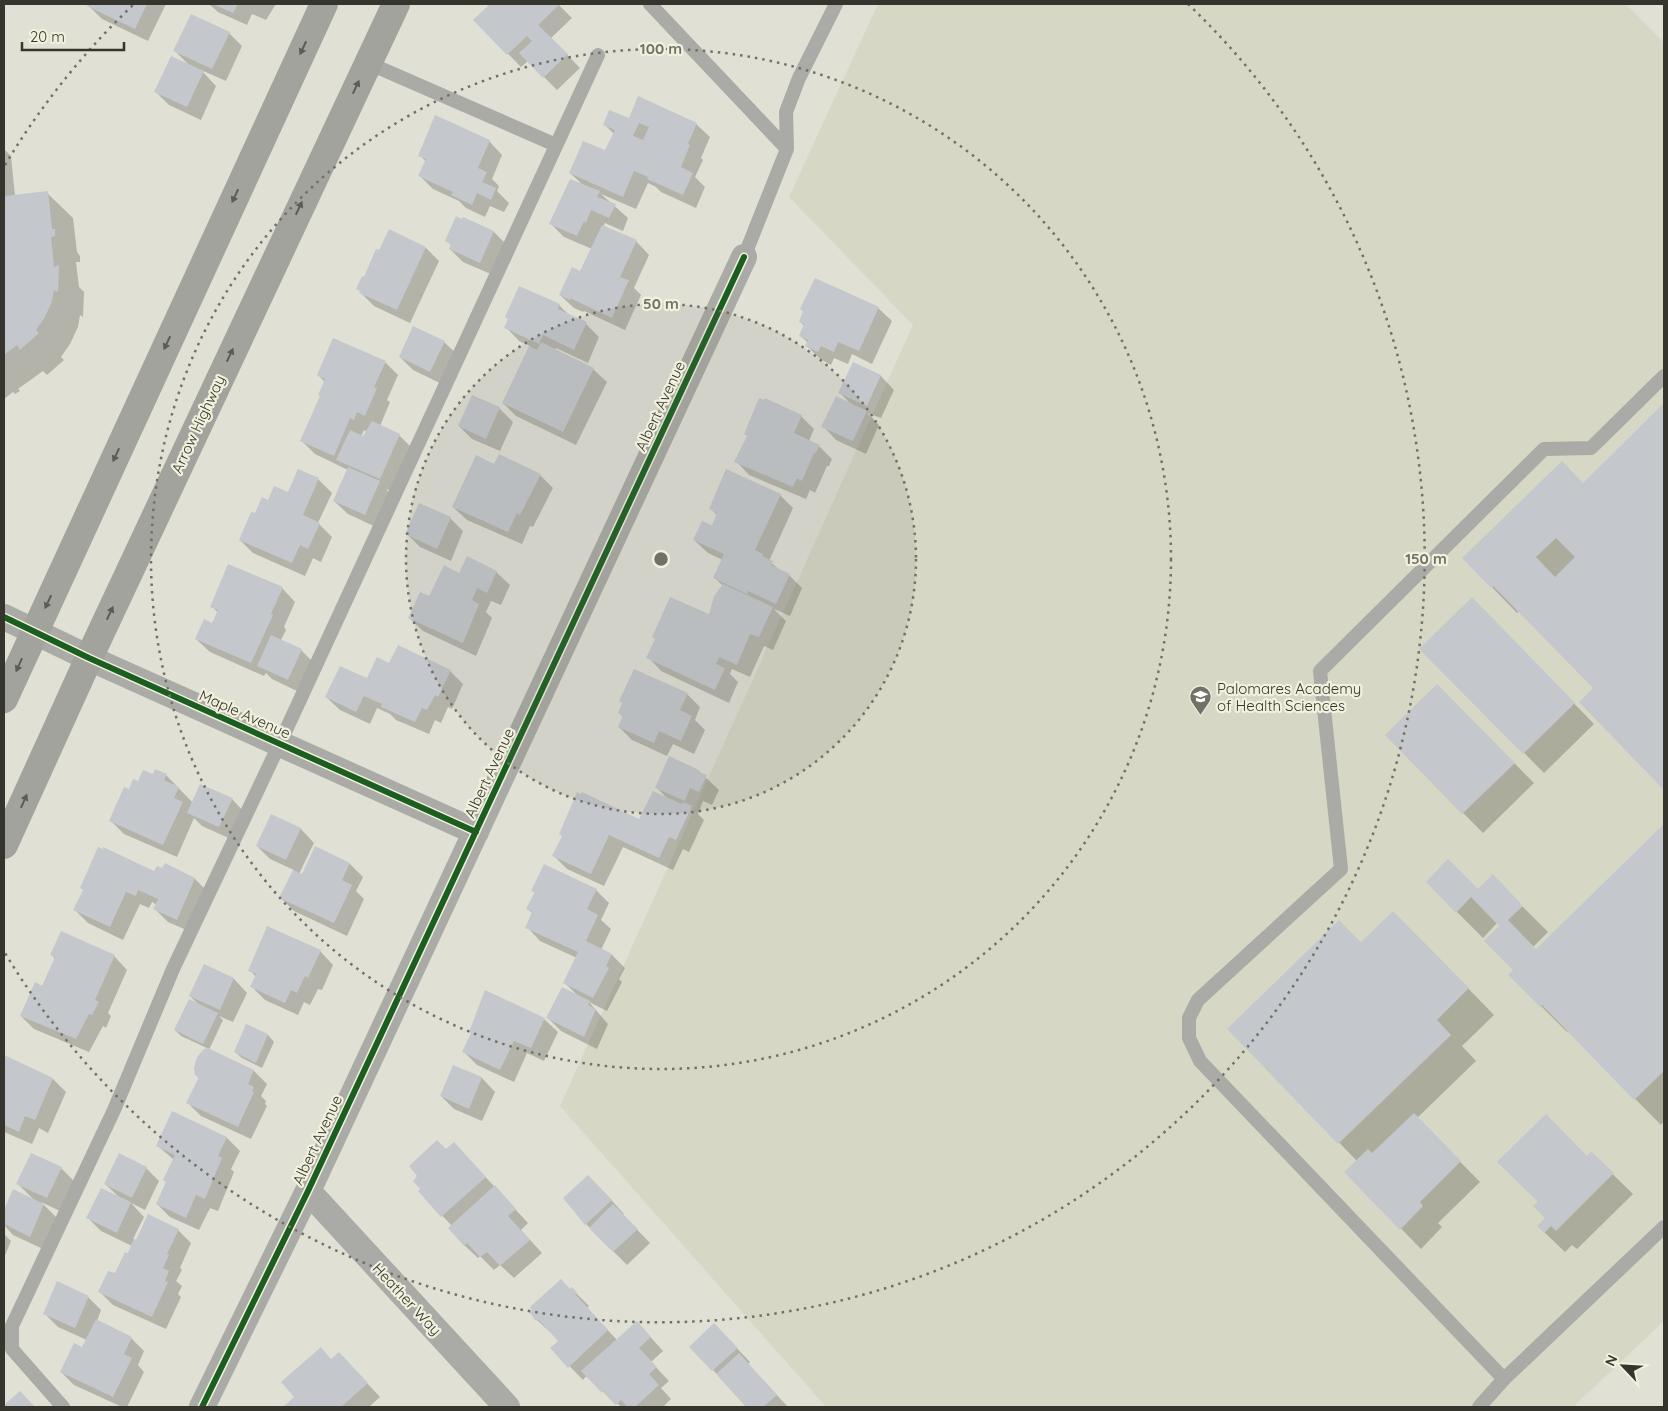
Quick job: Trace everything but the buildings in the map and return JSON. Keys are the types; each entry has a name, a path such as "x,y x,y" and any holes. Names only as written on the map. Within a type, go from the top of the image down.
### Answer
{"main road":[{"path":"4,698 324,4"},
{"name":"Arrow Highway","path":"4,845 89,658 396,4"}],"street":[{"name":"Albert Avenue","path":"202,1407 308,1191 744,257"},
{"name":"Maple Avenue","path":"4,617 89,658 476,832"},
{"name":"Heather Way","path":"308,1191 507,1407"}],"lane":[{"path":"650,4 787,149"},
{"path":"744,257 787,149 786,112 799,78 836,4"},
{"path":"63,1407 12,1349 12,1326 114,1110 173,969 280,743 598,55"},
{"path":"368,63 556,145"},
{"path":"1504,1379 1200,1061 1189,1038 1189,1018 1198,1000 1341,870 1320,671 1544,449 1592,448 1664,376"},
{"path":"1479,1407 1504,1379 1664,1226"}],"shaded area":[{"name":"Palomares Academy of Health Sciences","path":"878,4 1626,4 1664,43 1664,1321 1573,1407 826,1407 560,1106 913,325 789,197"}],"cycle path":[{"path":"202,1407 308,1191 744,257"},
{"path":"4,617 89,658 476,832"}],"place":[{"name":"Palomares Academy of Health Sciences","path":"1201,716"}]}
